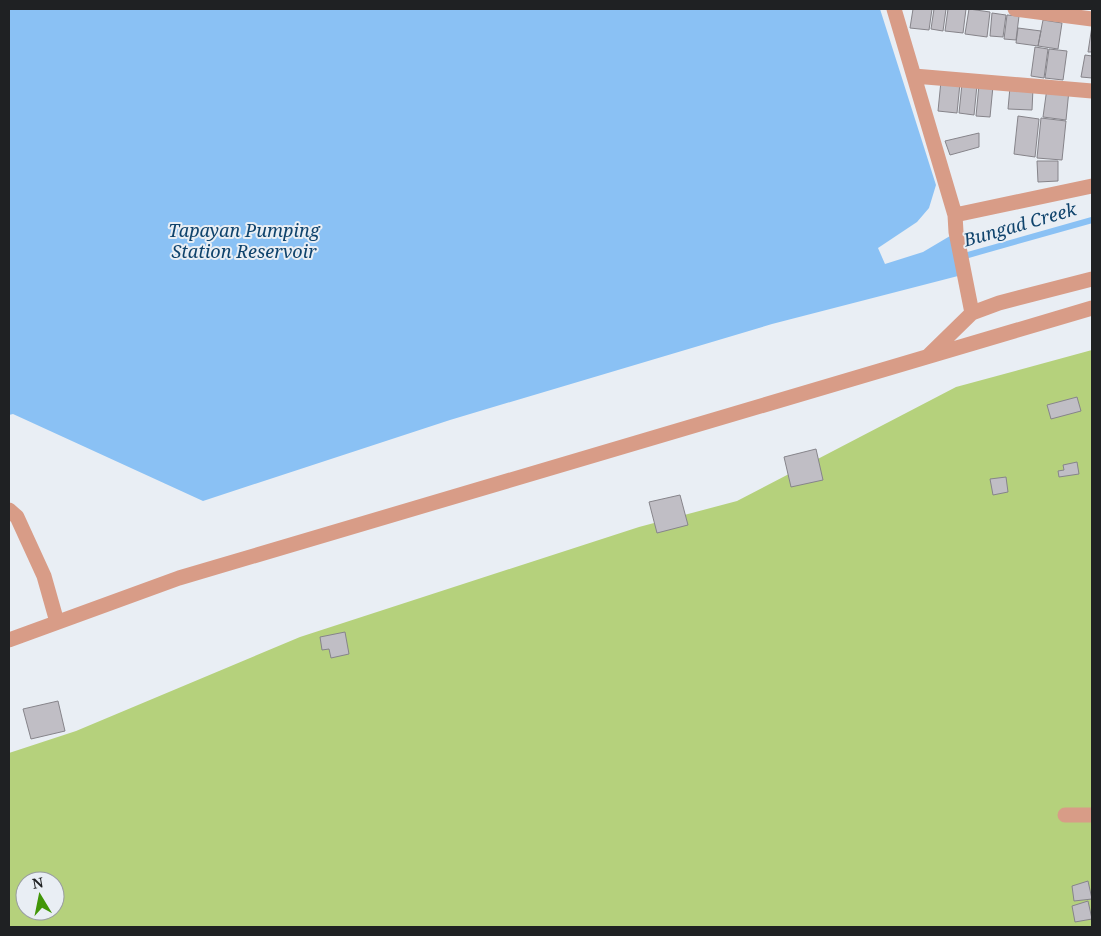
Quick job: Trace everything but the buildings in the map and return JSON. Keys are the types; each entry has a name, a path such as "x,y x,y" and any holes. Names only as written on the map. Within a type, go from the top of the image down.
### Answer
{"street":[{"path":"894,9 955,215 956,232 972,313"},
{"path":"1015,9 1092,19"},
{"path":"914,76 1092,91"},
{"path":"955,215 1092,186"},
{"path":"927,357 972,313 999,303 1092,279"},
{"path":"9,640 179,578 1092,308"},
{"path":"9,510 17,517 44,576 57,622"},
{"path":"1065,815 1092,815"}],"green space":[{"path":"1092,350 1092,927 9,927 9,753 76,731 300,637 639,527 737,501 956,387"}],"water":[{"name":"Tapayan Pumping Station Reservoir","path":"9,9 880,9 936,185 929,208 917,222 878,248 885,264 923,252 950,236 958,276 772,324 450,420 203,501 13,414 9,415"}],"waterway":[{"name":"Bungad Creek","path":"961,257 1092,220"}]}
